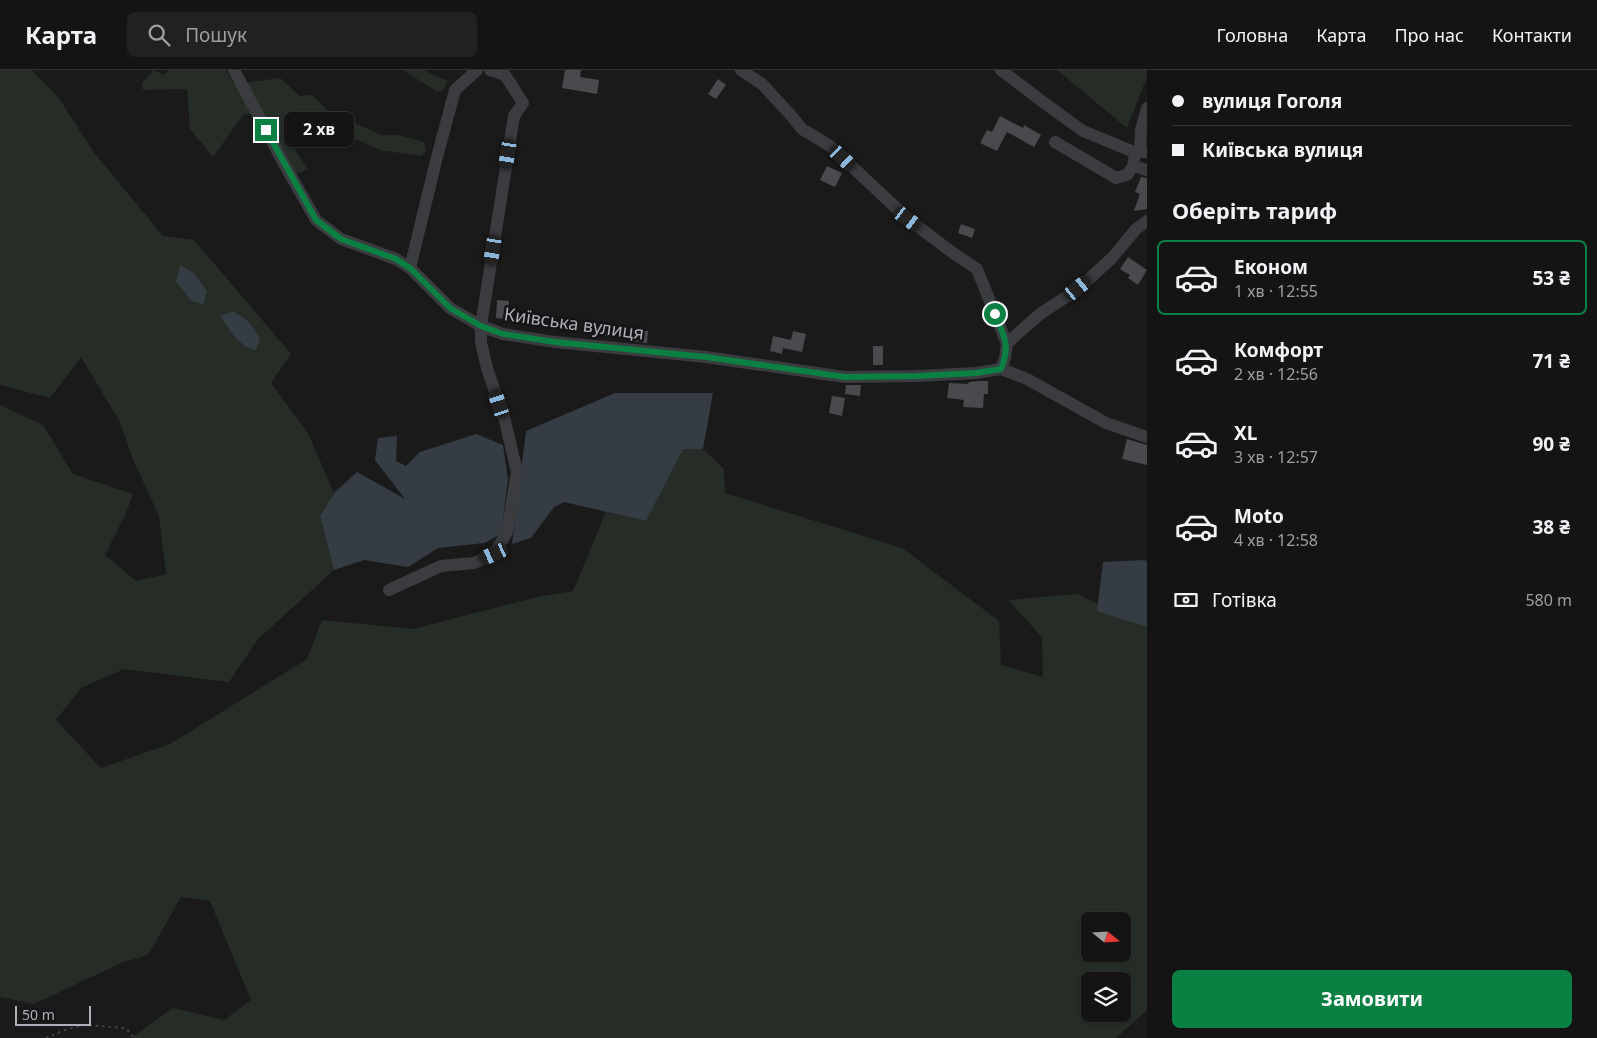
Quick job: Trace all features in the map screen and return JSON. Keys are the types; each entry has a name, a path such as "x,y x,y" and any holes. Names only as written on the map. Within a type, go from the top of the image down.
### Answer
{"street":[{"name":"Київська вулиця","path":"234,70 278,154 316,220 341,239 396,259 410,268 450,308 481,326 503,334 555,342 706,357 845,377 976,373 1001,369"},
{"path":"410,268 455,90 477,70"},
{"path":"388,590 441,566 474,563 494,554 507,532 516,472 481,342 481,326 514,116 522,103 505,75 490,70"},
{"path":"741,70 762,84 789,112 802,129 830,146 908,219 977,269 1007,344 1001,369 1027,379 1106,423 1147,437"},
{"path":"1001,70 1083,130 1140,152"},
{"path":"1055,142 1116,178 1127,175 1140,152 1141,130 1147,108"},
{"path":"1133,166 1147,170"},
{"path":"1007,344 1040,314 1089,279 1112,258 1136,229 1147,221"}],"path":[{"path":"46,1038 83,1025 126,1028 134,1038"}],"shaded area":[{"path":"0,70 32,70 58,97 95,154 163,236 194,240 291,354 271,383 308,433 334,493 320,516 334,570 258,639 229,682 124,669 81,688 56,720 101,768 170,744 307,659 322,620 413,629 537,597 573,591 606,512 646,521 683,448 703,449 724,469 725,493 902,548 999,621 1001,665 1043,677 1042,637 1008,600 1078,594 1114,612 1147,622 1147,1010 1116,1038 131,1038 173,1008 224,1020 251,1000 210,901 181,897 148,955 121,963 34,1004 0,997 0,405 43,425 73,474 133,494 126,513 105,555 136,581 166,574 159,516 132,457 120,422 81,357 50,398 0,385"},
{"path":"154,70 164,75 169,70 226,70 234,84 280,78 300,96 312,95 330,112 381,135 399,135 424,142 426,151 421,156 380,150 316,121 298,115 285,124 288,139 308,169 297,174 260,111 243,115 213,157 190,129 187,89 143,90 142,83"},
{"path":"403,70 423,70 448,81 442,91 436,91"},
{"path":"1057,70 1147,70 1147,77 1127,128"},
{"path":"180,265 195,274 207,292 203,304 192,301 176,282"},
{"path":"233,311 248,321 260,338 256,350 240,342 221,316"},
{"path":"615,393 713,393 703,449 683,449 646,521 564,502 554,507 531,538 512,544 526,431"},
{"path":"476,434 503,445 508,479 501,534 484,543 438,548 408,567 364,560 334,570 320,516 334,493 357,472 405,499 375,460 378,438 397,436 396,461 406,466 420,452"},
{"path":"1147,561 1147,627 1097,611 1103,562"}],"building":[{"path":"565,70 581,70 580,77 599,80 597,94 562,88"},
{"path":"718,79 726,85 716,99 708,94"},
{"path":"1000,116 1023,128 1024,125 1041,135 1034,147 1007,132 997,151 980,143 987,130 992,132"},
{"path":"827,166 842,173 835,187 820,180"},
{"path":"1141,177 1147,178 1147,209 1134,211 1140,194 1135,192"},
{"path":"961,224 975,229 972,238 958,233"},
{"path":"1128,257 1147,270 1138,285 1128,278 1130,275 1120,269"},
{"path":"497,300 509,301 508,319 496,318"},
{"path":"633,330 648,331 647,343 632,341"},
{"path":"793,331 806,334 802,352 783,348 782,354 770,351 773,336 791,340"},
{"path":"873,346 883,346 883,365 873,365"},
{"path":"988,381 988,394 984,394 983,408 963,407 964,400 947,398 949,383 968,384 969,382"},
{"path":"846,385 861,385 860,396 845,394"},
{"path":"832,396 845,398 842,416 829,413"},
{"path":"1127,439 1147,445 1147,465 1122,459"}],"route":[{"path":"266,130 316,220 341,239 396,259 410,268 450,308 481,326 503,334 555,342 706,357 845,377 917,376 976,373 1001,369 1007,344 995,314"}]}
